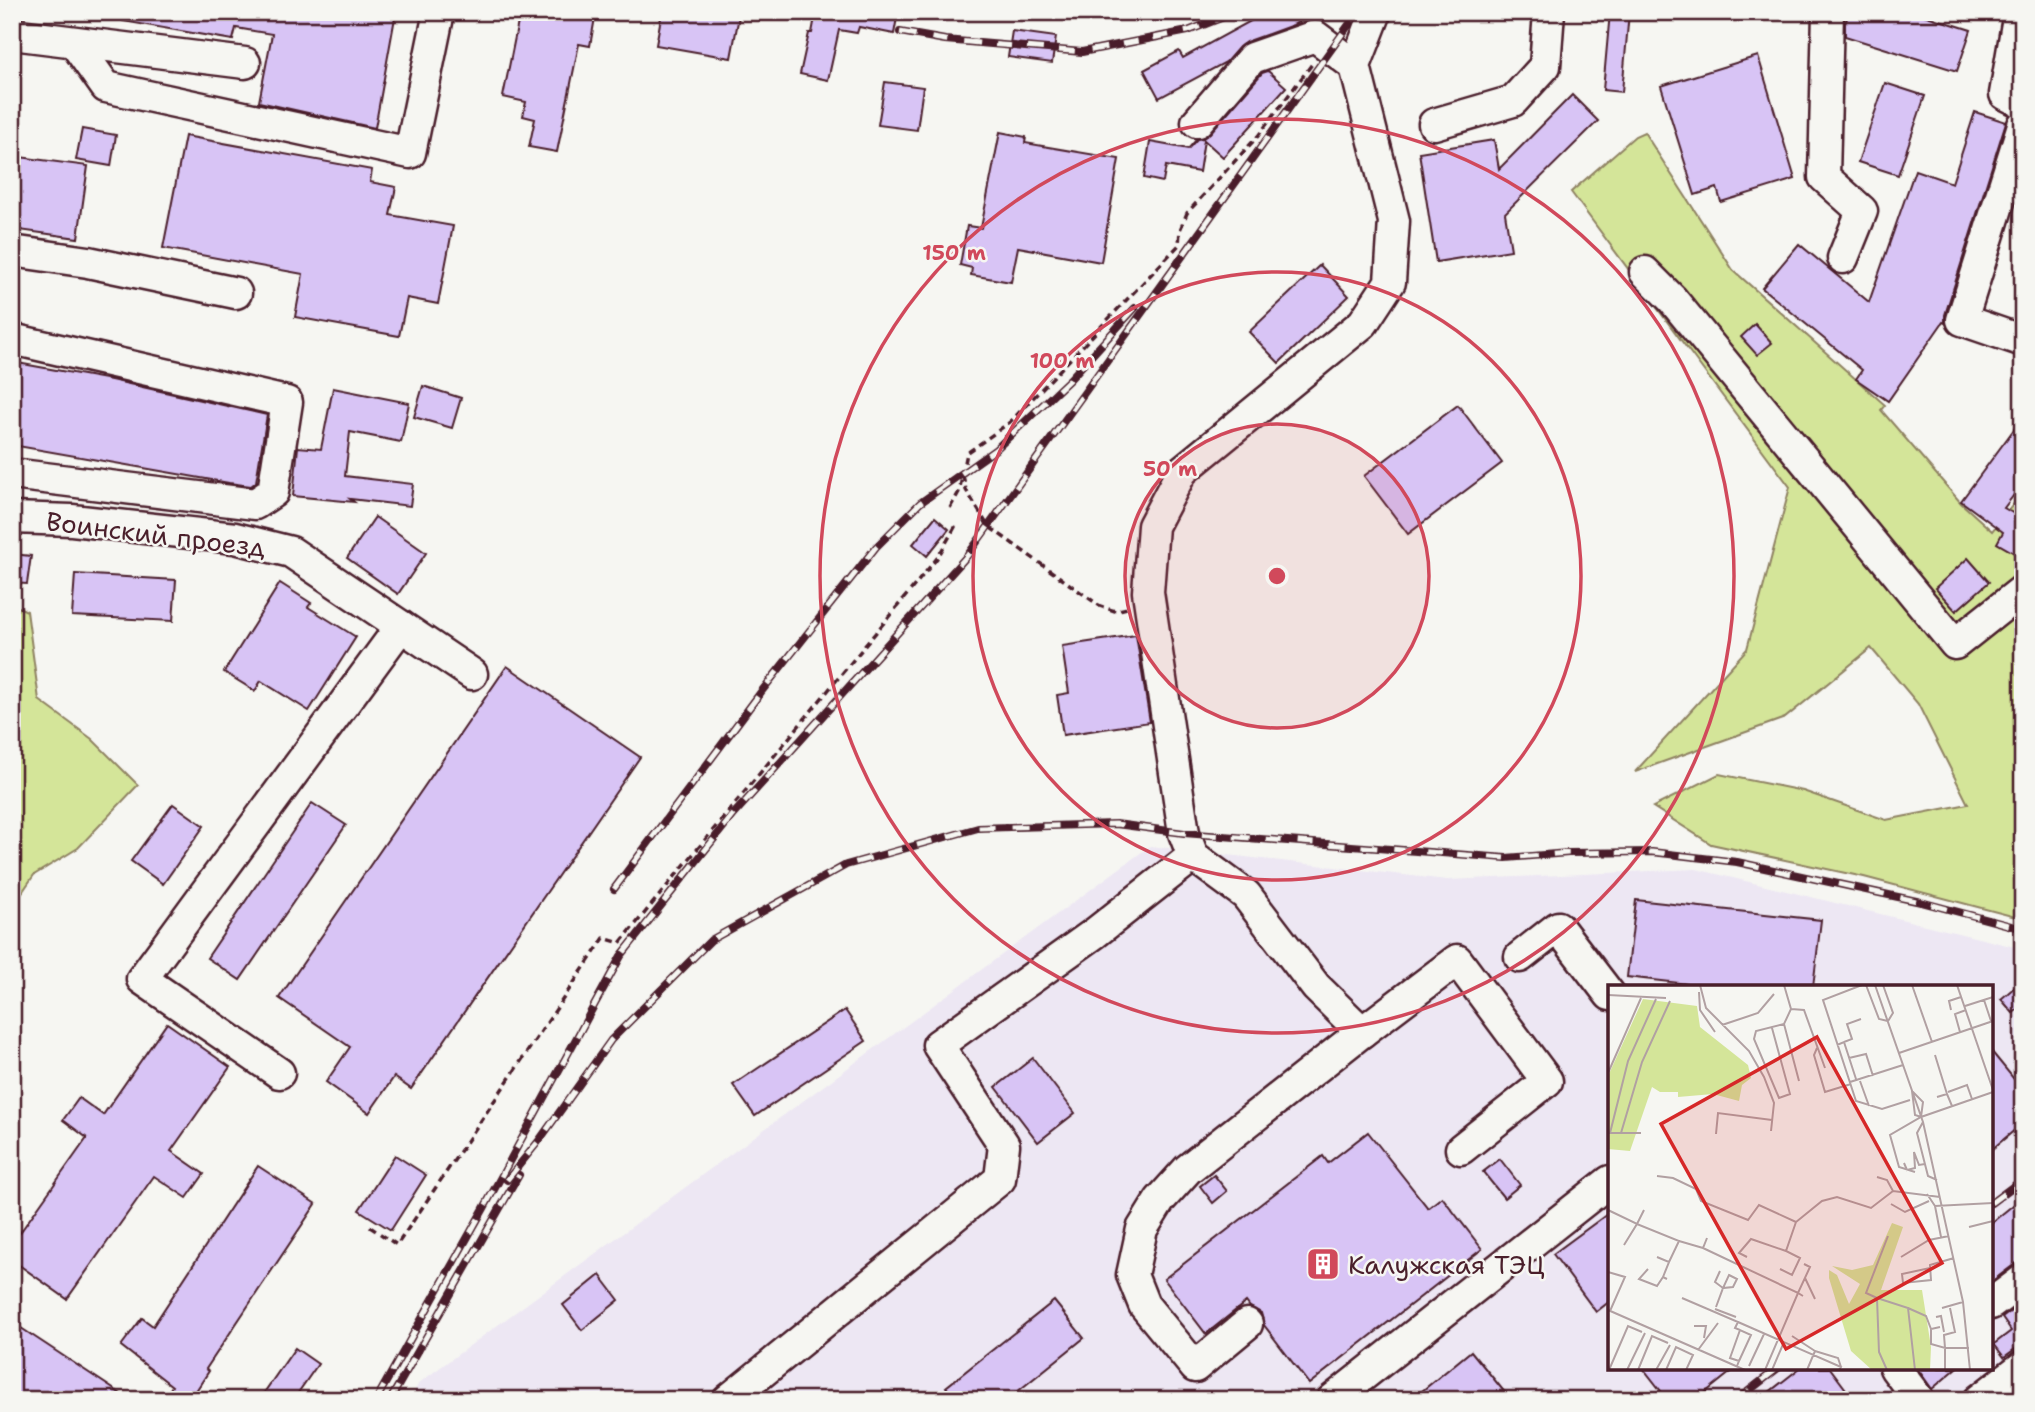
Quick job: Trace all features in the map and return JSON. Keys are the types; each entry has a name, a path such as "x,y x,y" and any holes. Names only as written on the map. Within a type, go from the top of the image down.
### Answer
{"street":[{"path":"75,42 106,87 410,153 439,12"},
{"path":"1362,1032 1316,987 1246,895 1192,856 1184,833 1148,592 1153,526 1182,471 1363,323 1390,282 1394,221 1355,66 1376,12"},
{"path":"1434,124 1513,101 1545,66 1549,12"},
{"path":"1828,12 1824,177 1862,211 1843,258"},
{"path":"2018,12 2006,94 2023,103"},
{"path":"12,34 245,63"},
{"path":"1197,122 1252,58 1315,36 1355,66"},
{"path":"2023,125 1962,320 2023,341"},
{"path":"12,251 88,262 236,293"},
{"path":"1645,272 1672,299 1955,644 2023,590"},
{"path":"12,339 287,402 273,492 255,504 12,474"},
{"name":"Воинский проезд","path":"12,519 72,520 235,538 291,552 472,674"},
{"path":"279,1073 142,979 401,626"},
{"path":"728,1400 1000,1179 1004,1145 938,1045 1095,933 1192,856"},
{"path":"1520,957 1558,928 1608,992"},
{"path":"1247,1324 1195,1367 1144,1305 1132,1275 1142,1229 1160,1200 1188,1169 1457,960 1547,1081 1461,1149"},
{"path":"1332,1400 1608,1183"},
{"path":"1993,1302 2023,1280"},
{"path":"1981,1399 2023,1366"},
{"path":"1896,1370 1919,1400"}],"path":[{"path":"950,508 960,492 967,453 1010,422 1179,245 1180,230 1187,214 1258,136 1327,45"},
{"path":"963,473 966,490 988,526 1100,606 1115,611 1129,607"},
{"path":"370,1227 397,1245 604,938 620,943 939,557 956,527 953,524"}],"shaded area":[{"path":"1150,846 1447,880 1696,869 2023,949 2023,1400 410,1400 419,1383"}],"green space":[{"path":"1644,132 1733,270 1885,405 1881,410 1961,503 1992,531 2023,492 2023,919 1864,877 1711,844 1653,807 1719,774 1803,791 1886,820 1968,804 1918,704 1871,648 1785,718 1635,772 1747,649 1790,487 1571,192 1635,136"},
{"path":"12,604 27,611 39,700 92,739 138,785 78,848 34,875 12,907"}],"building":[{"path":"124,12 396,12 375,128 259,102 272,34 236,28 233,40 123,21"},
{"path":"520,12 596,12 590,46 579,44 557,152 529,147 535,119 523,116 526,102 503,97"},
{"path":"662,12 719,12 739,16 731,58 656,45"},
{"path":"816,12 898,12 894,34 859,27 857,33 839,30 828,80 800,74"},
{"path":"1267,12 1317,12 1293,25 1246,42 1226,62 1159,98 1144,70 1179,51 1183,58"},
{"path":"1610,12 1629,12 1622,92 1603,90"},
{"path":"1849,12 1914,12 1971,30 1957,71 1845,36"},
{"path":"1012,31 1056,37 1052,63 1008,57"},
{"path":"1758,56 1795,179 1721,202 1717,188 1695,195 1661,86"},
{"path":"1268,71 1286,87 1223,157 1204,140 1199,172 1166,166 1163,182 1144,178 1150,142 1188,149 1197,139 1210,133 1262,73"},
{"path":"885,82 923,87 917,130 878,125"},
{"path":"1885,83 1925,96 1898,175 1858,162"},
{"path":"1572,95 1598,121 1505,213 1511,250 1436,262 1419,152 1494,140 1499,169"},
{"path":"1975,112 2006,122 1945,315 1945,323 1943,322 1888,401 1856,379 1862,370 1762,288 1799,244 1869,302 1915,170 1952,183"},
{"path":"82,129 116,135 111,166 76,160"},
{"path":"1000,132 1026,137 1025,143 1119,159 1101,262 1018,247 1011,282 971,275 972,268 960,265 967,226 981,228"},
{"path":"185,136 372,170 370,182 396,187 390,215 453,226 438,304 407,298 399,336 295,317 303,274 163,248"},
{"path":"12,156 88,166 78,238 12,229"},
{"path":"1320,265 1349,296 1279,363 1249,332"},
{"path":"1755,324 1772,343 1757,355 1741,337"},
{"path":"12,362 111,380 267,415 256,482 251,486 229,483 12,445"},
{"path":"423,386 461,398 452,428 414,417"},
{"path":"333,388 409,403 401,442 350,432 345,476 413,484 410,506 293,496 298,447 321,449"},
{"path":"1458,405 1502,463 1408,534 1364,476"},
{"path":"2023,417 2023,483 2004,508 2023,519 2023,558 1997,543 2003,532 1961,501"},
{"path":"375,517 426,553 398,594 347,558"},
{"path":"935,517 949,529 927,556 913,544"},
{"path":"12,554 31,556 27,584 12,583"},
{"path":"1968,558 1989,582 1956,611 1935,588"},
{"path":"75,574 176,580 173,621 72,616"},
{"path":"280,583 311,603 308,607 356,637 309,711 261,681 255,691 224,672"},
{"path":"1136,635 1150,722 1063,735 1057,695 1069,693 1062,646"},
{"path":"507,666 640,757 411,1089 394,1077 369,1113 326,1082 350,1047 279,998"},
{"path":"312,803 346,825 240,980 207,958"},
{"path":"173,804 204,826 163,884 131,861"},
{"path":"1636,900 1821,920 1813,985 1697,985 1627,977"},
{"path":"2023,980 2023,1005 2013,1013 2001,999"},
{"path":"845,1010 866,1041 755,1116 733,1085"},
{"path":"167,1023 230,1067 171,1151 204,1174 187,1198 154,1176 67,1299 12,1260 12,1244 87,1138 63,1120 79,1098 103,1115"},
{"path":"1993,1053 2023,1090 2023,1123 1993,1148"},
{"path":"1033,1058 1075,1113 1038,1142 996,1087"},
{"name":"Калужская ТЭЦ","path":"1368,1132 1428,1208 1442,1197 1482,1249 1309,1384 1264,1325 1261,1313 1246,1302 1206,1334 1164,1279 1323,1156 1328,1163"},
{"path":"395,1155 426,1175 391,1230 359,1210"},
{"path":"1500,1159 1520,1185 1504,1198 1483,1172"},
{"path":"258,1166 316,1204 206,1369 209,1371 190,1400 163,1400 172,1386 121,1346 142,1318 153,1326"},
{"path":"1214,1175 1227,1191 1213,1203 1200,1186"},
{"path":"2023,1197 2023,1258 1993,1280 1993,1221"},
{"path":"1608,1213 1608,1303 1596,1312 1553,1254"},
{"path":"600,1275 619,1300 582,1330 563,1305"},
{"path":"1054,1301 1084,1338 1007,1400 957,1400 946,1387"},
{"path":"2023,1302 2023,1346 2022,1344 2004,1357 1994,1344 2011,1331 2002,1318"},
{"path":"12,1322 130,1400 24,1400 12,1392"},
{"path":"295,1348 318,1364 293,1400 259,1400"},
{"path":"1471,1351 1511,1400 1411,1400"},
{"path":"1645,1370 1734,1370 1696,1400 1668,1400"},
{"path":"1797,1370 1832,1370 1854,1400 1759,1400"},
{"path":"1918,1370 1955,1370 1932,1389"}],"railway":[{"path":"900,32 945,40 1082,52 1188,31 1236,12"},
{"path":"376,1400 621,956 733,815 967,556 1358,12"},
{"path":"614,889 761,692 876,547 920,503 996,449 1070,379 1135,308"},
{"path":"507,1180 538,1142 611,1040 711,940 846,865 978,828 1116,824 1184,833 1506,858 1568,853 1652,852 1737,862 1921,902 2023,929"},
{"path":"390,1400 519,1175"},
{"path":"1993,1202 2023,1179"},
{"path":"1737,1400 1775,1370"}],"place":[{"name":"Калужская ТЭЦ","path":"1323,1264"}]}
